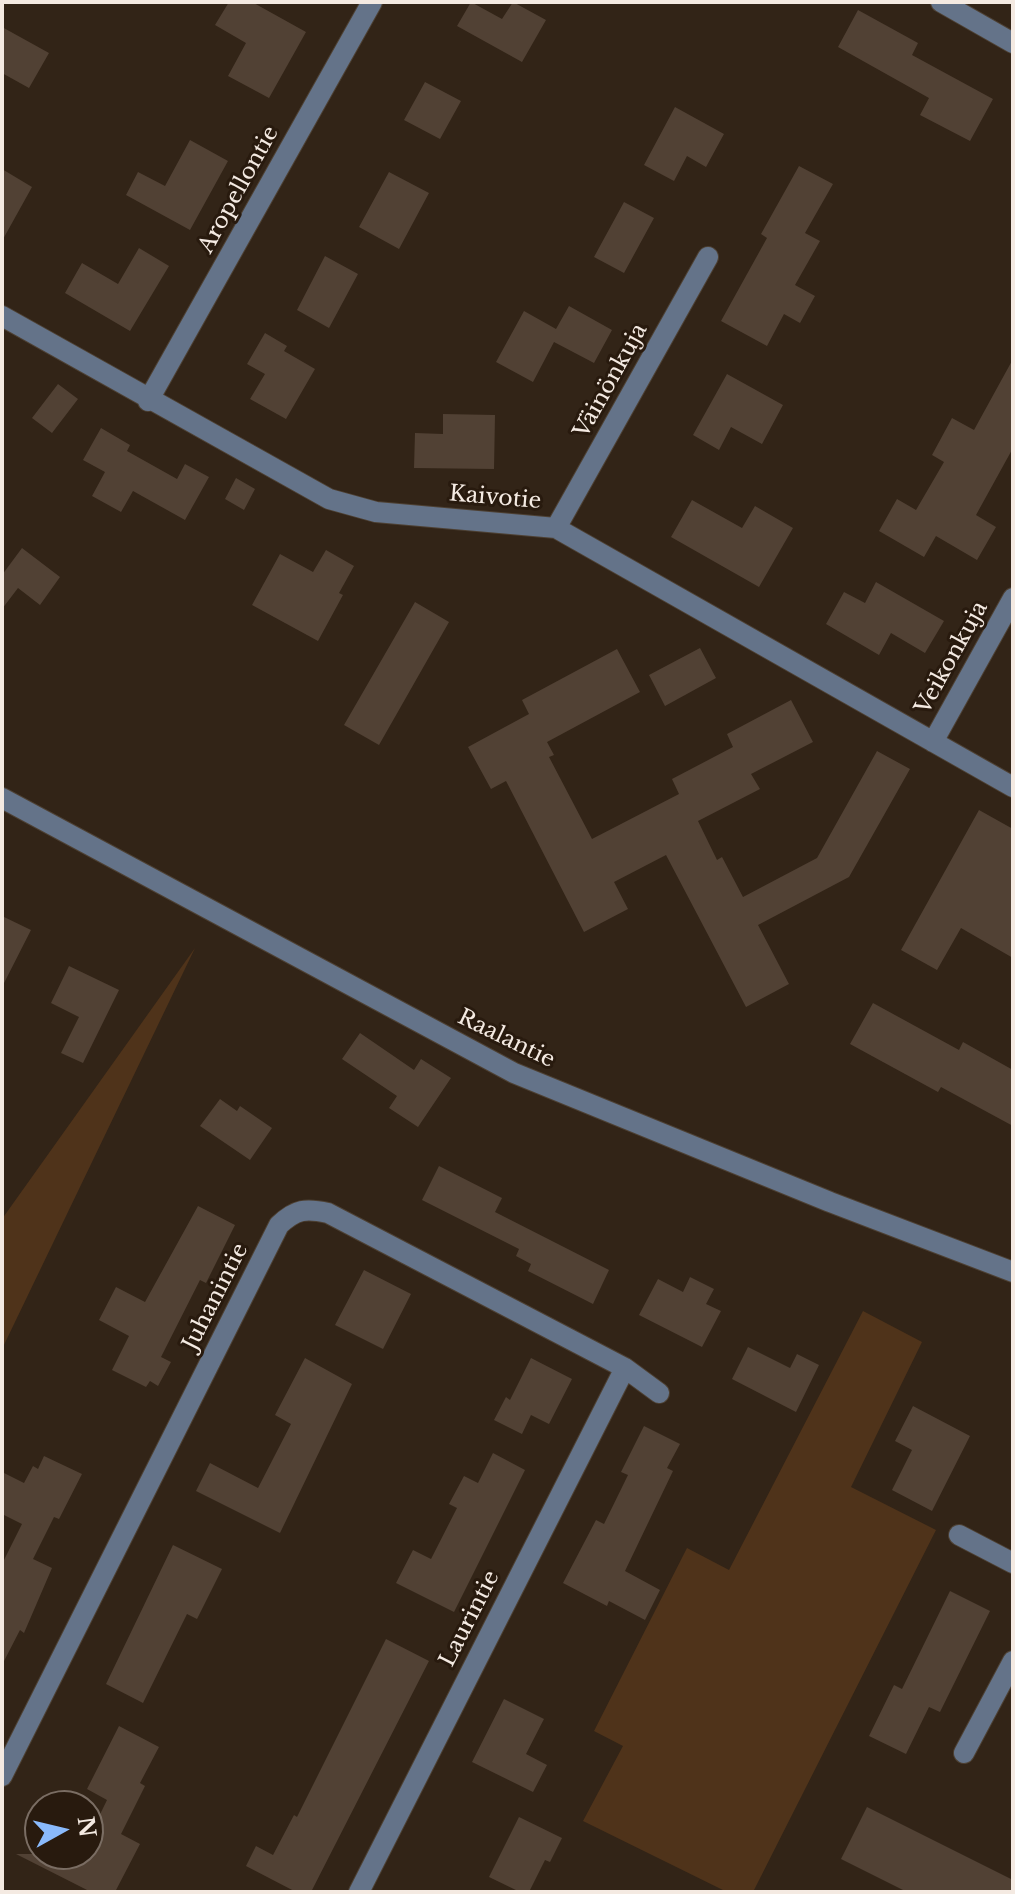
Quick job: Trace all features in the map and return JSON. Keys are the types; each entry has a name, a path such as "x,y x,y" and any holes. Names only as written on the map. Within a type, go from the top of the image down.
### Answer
{"street":[{"name":"Aropellontie","path":"148,401 372,2"},
{"path":"941,2 1013,43"},
{"name":"Väinönkuja","path":"556,528 708,257"},
{"name":"Kaivotie","path":"2,316 148,401 329,499 376,512 556,528 1013,787"},
{"name":"Veikonkuja","path":"933,742 1013,598"},
{"name":"Raalantie","path":"2,798 514,1073 1013,1272"},
{"name":"Juhanintie","path":"2,1776 279,1225 292,1213 309,1208 328,1213 625,1368 659,1393"},
{"name":"Laurintie","path":"359,1892 625,1368"},
{"path":"959,1535 1013,1563"},
{"path":"964,1753 1013,1661"}],"shaded area":[{"path":"195,948 2,1349 2,1219"},
{"path":"863,1311 922,1342 851,1487 936,1530 753,1892 727,1892 583,1821 623,1746 594,1731 687,1548 729,1570"}],"building":[{"path":"229,2 252,2 306,32 269,98 228,76 246,43 215,25"},
{"path":"471,2 502,19 513,2 546,20 522,62 457,26"},
{"path":"858,10 918,43 912,55 993,99 970,141 920,115 929,98 838,47"},
{"path":"2,27 49,53 29,88 2,73"},
{"path":"425,82 461,101 440,139 404,120"},
{"path":"675,107 724,134 706,167 687,156 674,181 644,165"},
{"path":"190,140 228,161 190,230 126,195 138,172 165,186"},
{"path":"799,166 833,184 805,233 820,241 795,285 815,296 800,323 784,314 767,346 721,321 767,238 761,234"},
{"path":"2,169 32,187 2,241"},
{"path":"389,172 429,193 399,249 359,227"},
{"path":"624,202 654,218 624,273 594,257"},
{"path":"139,248 169,266 130,331 65,293 82,263 118,284"},
{"path":"325,256 358,274 329,328 297,310"},
{"path":"569,306 612,330 594,363 554,342 533,382 496,362 524,311 556,329"},
{"path":"265,333 287,346 284,351 315,369 286,419 250,399 265,374 247,364"},
{"path":"1013,359 1013,448 976,515 996,527 977,560 936,536 924,557 879,531 897,499 916,510 944,462 932,455 952,418 974,430"},
{"path":"727,374 783,405 762,444 731,427 719,450 693,435"},
{"path":"58,384 78,399 52,433 32,418"},
{"path":"443,414 495,415 494,469 414,468 415,433 443,434"},
{"path":"101,428 130,445 127,451 177,479 185,464 209,477 185,520 133,491 121,512 92,496 105,472 83,460"},
{"path":"236,478 255,489 244,510 225,499"},
{"path":"692,500 742,528 755,506 793,528 759,587 671,537"},
{"path":"22,548 60,577 40,605 18,588 2,609 2,575"},
{"path":"326,550 354,566 339,593 343,595 318,641 252,605 280,554 313,572"},
{"path":"876,582 944,621 925,653 891,633 879,655 826,624 844,592 865,603"},
{"path":"415,602 449,622 379,745 344,725"},
{"path":"700,648 716,678 665,706 649,675"},
{"path":"617,649 640,692 547,742 554,755 549,757 592,839 679,794 672,779 733,747 727,734 791,700 813,742 751,774 760,789 698,821 717,860 722,857 743,897 817,858 877,751 910,769 849,877 758,925 789,984 746,1007 666,855 614,882 628,909 584,932 506,781 491,789 468,747 529,714 522,700"},
{"path":"979,810 1013,829 1013,958 961,928 937,970 901,950"},
{"path":"2,916 31,930 2,987"},
{"path":"69,966 119,990 83,1063 61,1053 79,1017 51,1003"},
{"path":"873,1003 959,1050 963,1042 1013,1070 1013,1126 941,1087 938,1092 850,1044"},
{"path":"360,1033 414,1070 421,1059 451,1078 418,1127 389,1108 397,1096 342,1059"},
{"path":"220,1099 237,1111 240,1106 272,1128 250,1160 200,1126"},
{"path":"439,1166 502,1198 495,1212 609,1270 593,1304 528,1271 531,1264 516,1256 519,1249 422,1200"},
{"path":"198,1206 235,1225 206,1283 200,1280 161,1357 171,1362 158,1386 150,1381 146,1387 112,1370 129,1336 99,1320 116,1287 145,1302"},
{"path":"364,1270 411,1294 383,1349 335,1325"},
{"path":"690,1277 714,1289 706,1304 721,1311 702,1347 639,1315 658,1279 683,1292"},
{"path":"748,1347 790,1368 797,1354 819,1365 796,1412 732,1379"},
{"path":"305,1358 352,1384 280,1533 196,1491 210,1463 258,1488 291,1424 275,1415"},
{"path":"531,1358 572,1379 549,1424 531,1415 522,1434 494,1420 506,1397 510,1400"},
{"path":"913,1406 970,1436 932,1511 892,1490 912,1450 895,1441"},
{"path":"644,1426 680,1444 667,1468 673,1471 625,1571 660,1590 645,1620 609,1601 607,1606 563,1583 596,1520 604,1524 628,1475 621,1472"},
{"path":"493,1453 525,1470 454,1612 396,1583 413,1550 431,1559 457,1508 449,1504 464,1476 478,1483"},
{"path":"44,1456 82,1474 59,1519 54,1517 33,1559 52,1568 24,1633 20,1630 2,1665 2,1564 22,1524 2,1514 2,1472 24,1483 33,1466 38,1469"},
{"path":"173,1545 222,1569 197,1619 187,1614 143,1703 106,1684"},
{"path":"950,1591 990,1611 940,1712 929,1707 906,1754 869,1736 894,1685 902,1689"},
{"path":"386,1639 429,1661 311,1892 296,1892 246,1866 256,1846 273,1855 294,1815 297,1817"},
{"path":"504,1699 544,1719 526,1754 547,1765 533,1792 472,1762"},
{"path":"119,1726 159,1747 140,1783 145,1786 121,1834 140,1844 115,1892 91,1892 48,1870 104,1870 104,1806 107,1800 104,1790 87,1789"},
{"path":"867,1807 1013,1880 1013,1892 907,1892 841,1859"},
{"path":"519,1817 562,1838 550,1862 545,1860 529,1892 520,1892 489,1877"}]}
